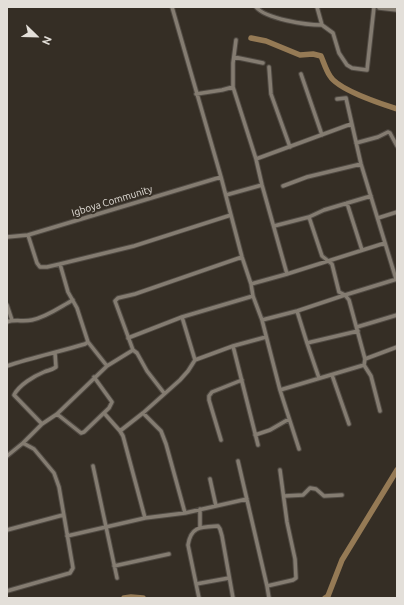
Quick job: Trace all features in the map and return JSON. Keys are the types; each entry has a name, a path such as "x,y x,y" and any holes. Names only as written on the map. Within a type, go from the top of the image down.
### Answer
{"street":[{"path":"172,7 251,284 253,296 262,320 280,390 298,449"},
{"path":"256,7 267,15 306,24 322,25 333,33 340,53 347,65 352,68 367,70 377,7 397,10"},
{"path":"317,7 322,25"},
{"path":"236,40 233,87 256,158 287,274"},
{"path":"234,56 263,63"},
{"path":"269,67 271,94 290,147"},
{"path":"301,74 322,135"},
{"path":"196,94 233,87"},
{"path":"262,320 297,311 397,279 361,164 346,98 337,99"},
{"path":"256,158 351,124"},
{"path":"356,143 378,137 388,132 397,146"},
{"path":"283,186 307,177 361,164"},
{"name":"Igboya Community","path":"7,237 28,235 221,177"},
{"path":"226,195 262,185"},
{"path":"274,226 309,217 324,210 371,196"},
{"path":"347,203 362,250"},
{"path":"378,218 397,212"},
{"path":"28,235 37,262 40,267 47,267 134,246 231,215"},
{"path":"309,217 322,256 332,264 339,292 345,295 349,300 365,359 364,365 371,376 380,412"},
{"path":"251,284 385,243"},
{"path":"164,393 147,371 137,353 133,350 115,301 118,298 135,294 242,256"},
{"path":"60,264 68,292 77,308 88,342 107,366"},
{"path":"128,338 182,317 253,296"},
{"path":"7,322 12,320 21,322 33,320 52,312 73,300"},
{"path":"7,305 12,320"},
{"path":"297,311 306,343 319,378"},
{"path":"357,327 397,315"},
{"path":"182,317 195,360"},
{"path":"306,343 358,332"},
{"path":"120,430 143,413 180,380 195,360 233,346 266,337"},
{"path":"7,366 86,344 88,342"},
{"path":"233,346 258,445"},
{"path":"365,359 397,347"},
{"path":"7,456 23,443 42,424 57,414 107,366 133,350"},
{"path":"42,424 14,395 18,389 29,381 56,367 55,353"},
{"path":"280,390 364,365"},
{"path":"332,375 349,424"},
{"path":"57,414 81,433 84,432 109,408 112,402 94,377"},
{"path":"221,440 209,396 212,392 242,380"},
{"path":"104,413 120,430 123,436 145,518"},
{"path":"143,413 161,431 166,444 184,512"},
{"path":"256,435 270,430 289,419"},
{"path":"7,591 70,573 73,568 59,487 54,473 34,449 23,443"},
{"path":"238,461 269,598"},
{"path":"93,466 117,578"},
{"path":"267,586 294,580 296,578 295,559 287,522 280,470"},
{"path":"210,479 216,506"},
{"path":"284,496 303,495 310,488 316,489 324,496 342,495"},
{"path":"67,536 145,518 184,512 247,499"},
{"path":"200,509 200,527"},
{"path":"7,530 63,515"},
{"path":"199,598 188,545 189,536 194,530 200,527 218,526 220,529 233,598"},
{"path":"114,566 169,554"},
{"path":"196,584 229,578"}],"waterway":[{"path":"251,38 266,41 300,55 313,54 321,56 330,76 342,86 361,96 397,109"},
{"path":"325,598 328,596 342,560 397,470"},
{"path":"124,598 143,598"}]}
